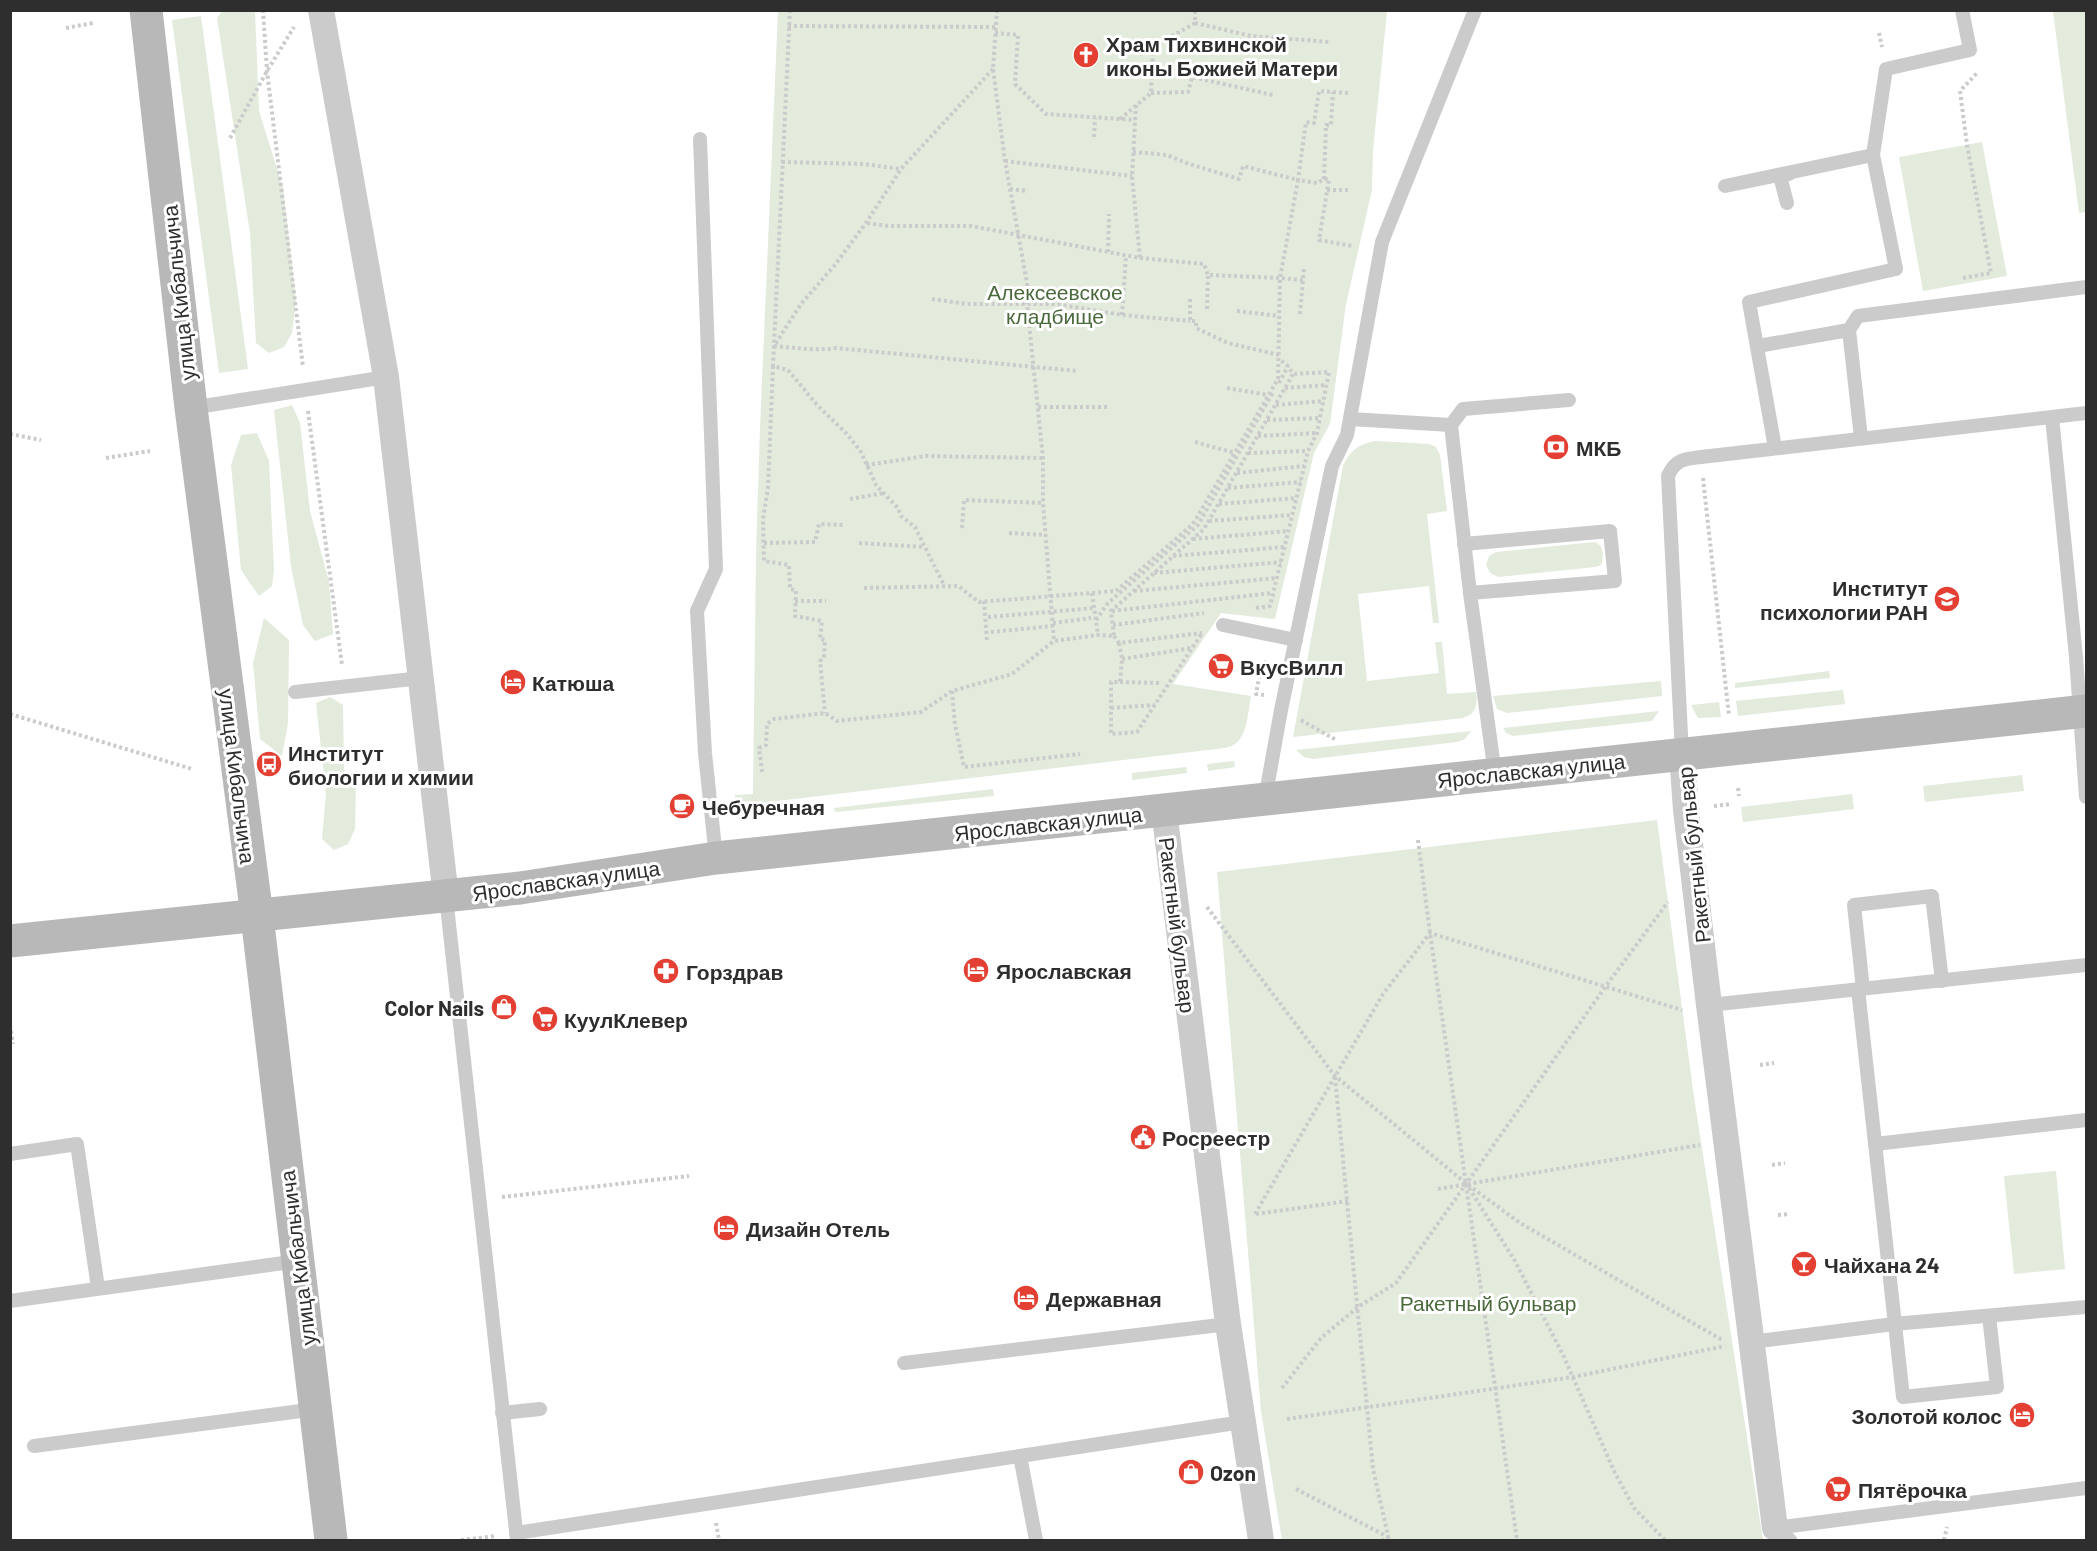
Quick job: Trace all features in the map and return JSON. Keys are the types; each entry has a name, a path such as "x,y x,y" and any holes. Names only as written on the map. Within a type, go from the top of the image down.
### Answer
{"street":[{"name":"улица Кибальчича","path":"146,10 191,408 257,916 331,1540"},
{"path":"309,16 386,377 446,897"},
{"name":"Ярославская улица","path":"10,941 446,897 716,858 2083,711"},
{"name":"Ракетный бульвар","path":"1682,754 1699,1009 1782,1534"},
{"name":"Ракетный бульвар","path":"1164,810 1228,1324 1261,1540"}],"lane":[{"path":"1265,799 1281,710 1332,466 1347,435 1382,242 1475,10"},
{"path":"1775,448 1749,302 1896,269 1873,155 1886,69 1970,50 1962,10"},
{"path":"700,139 716,569 697,611 705,753 716,858"},
{"path":"1725,186 1873,155"},
{"path":"1787,202 1780,176 1873,155"},
{"path":"1861,438 1849,330 1858,316 2086,287"},
{"path":"1758,346 1849,330"},
{"path":"191,408 386,377"},
{"path":"1495,774 1470,593 1451,425 1463,409 1569,400"},
{"path":"1682,754 1668,476 1671,467 1682,460 1701,456 2086,413"},
{"path":"2052,417 2083,711 2086,797"},
{"path":"1350,419 1451,425"},
{"path":"1464,544 1610,531 1615,581 1470,593"},
{"path":"1223,625 1296,640"},
{"path":"295,692 421,678"},
{"path":"1941,981 1932,896 1854,905 1875,1144 1902,1397 1997,1387 1989,1316"},
{"path":"446,897 516,1537 1242,1422"},
{"path":"1699,1009 2086,965"},
{"path":"1875,1144 2086,1120"},
{"path":"10,1154 77,1144 98,1288"},
{"path":"10,1301 298,1261"},
{"path":"1751,1342 1894,1324 2086,1307"},
{"path":"904,1363 1228,1324"},
{"path":"34,1446 316,1409"},
{"path":"502,1413 540,1409"},
{"path":"1020,1456 1036,1540"},
{"path":"1782,1534 2086,1488"}],"path":[{"path":"263,10 267,71 344,687"},
{"path":"790,10 768,488 763,519 764,561 789,565 790,589 796,590 795,616 822,621 820,639 825,640 824,658 820,661 825,713"},
{"path":"997,10 993,69 1005,161 1027,283 1027,304 1043,458 1043,502 1054,641"},
{"path":"1194,23 1195,10"},
{"path":"230,138 267,71 309,16"},
{"path":"66,28 93,23"},
{"path":"1151,93 1153,47 1194,23 1251,36 1330,42"},
{"path":"788,26 996,27"},
{"path":"995,33 1018,35 1015,84 1046,114 1135,120"},
{"path":"774,346 801,304 834,266 901,170 993,69"},
{"path":"1957,279 1991,273 1967,145 1960,91 1980,70"},
{"path":"1119,119 1151,93 1188,92 1192,77 1273,95"},
{"path":"864,588 958,586 979,602 1116,591 1193,524 1278,379 1280,278 1306,122 1314,123 1319,91 1348,93"},
{"path":"1324,179 1326,125 1331,125 1333,92"},
{"path":"1136,105 1132,176 1140,258"},
{"path":"1094,137 1095,118"},
{"path":"1133,153 1167,155 1239,179 1243,166 1317,183 1329,179 1319,240 1352,246"},
{"path":"1005,161 1132,176"},
{"path":"782,162 864,164 901,170"},
{"path":"1010,189 1028,191"},
{"path":"1327,190 1350,190"},
{"path":"1108,252 1109,214"},
{"path":"866,223 888,226 971,226 1140,258 1204,264 1208,275 1207,309"},
{"path":"1122,315 1126,255"},
{"path":"1300,314 1304,268"},
{"path":"1208,275 1303,280"},
{"path":"1190,298 1190,321"},
{"path":"932,299 967,304 1056,304 1122,315 1196,321 1196,328 1228,343 1278,357 1293,374"},
{"path":"1237,311 1279,316"},
{"path":"774,346 819,351 836,348 1077,371"},
{"path":"773,366 788,370 818,406 847,434 861,452 876,484 898,508 901,516 915,527 944,585"},
{"path":"991,632 1093,619 1108,603 1198,525 1288,366"},
{"path":"1248,609 1270,606 1308,451 1317,433 1329,372 1293,374"},
{"path":"1112,611 1204,529 1293,374"},
{"path":"1285,388 1327,385"},
{"path":"1227,388 1268,395"},
{"path":"1275,405 1324,401"},
{"path":"1038,406 1108,407"},
{"path":"1266,420 1320,418"},
{"path":"1257,436 1317,433"},
{"path":"10,434 41,440"},
{"path":"1195,442 1235,453"},
{"path":"1247,453 1308,451"},
{"path":"106,458 150,452"},
{"path":"866,465 926,456 1043,458"},
{"path":"1701,456 1729,717"},
{"path":"1236,473 1304,466"},
{"path":"1227,488 1300,482"},
{"path":"850,499 884,493"},
{"path":"1218,504 1297,498"},
{"path":"962,528 964,500 1043,502"},
{"path":"1208,521 1292,515"},
{"path":"764,543 815,542 819,524 844,525"},
{"path":"1192,539 1288,531"},
{"path":"1009,533 1046,535"},
{"path":"859,543 924,547"},
{"path":"1173,556 1284,547"},
{"path":"1154,573 1281,562"},
{"path":"1134,591 1277,578"},
{"path":"1092,593 1093,619 1098,635"},
{"path":"1112,611 1273,593"},
{"path":"795,601 826,600"},
{"path":"984,601 987,641"},
{"path":"988,617 1094,608"},
{"path":"1112,611 1114,636 1119,643 1122,659 1120,682"},
{"path":"1113,625 1215,612"},
{"path":"1160,683 1111,682 1111,734 1137,732 1206,626"},
{"path":"1119,643 1202,633"},
{"path":"762,772 759,748 766,745 767,724 774,719 825,713 837,721 921,712 951,692 1012,674 1054,641 1098,635 1114,636"},
{"path":"1122,659 1193,648"},
{"path":"1257,689 1257,675 1262,665"},
{"path":"951,692 964,767 1080,754"},
{"path":"1111,708 1155,705"},
{"path":"1281,710 1336,740"},
{"path":"10,714 192,769"},
{"path":"1738,788 1739,796"},
{"path":"1713,806 1732,804"},
{"path":"1418,840 1517,1540"},
{"path":"1282,1388 1321,1338 1358,1307 1396,1283 1672,896"},
{"path":"1208,907 1335,1076 1467,1184 1520,1223 1731,1345 1573,1377 1287,1419"},
{"path":"1430,933 1606,986 1699,1009"},
{"path":"1348,1201 1255,1214 1383,994 1430,933"},
{"path":"10,1025 13,1044"},
{"path":"1760,1065 1774,1063"},
{"path":"1335,1076 1373,1469 1389,1539"},
{"path":"1438,1189 1708,1144"},
{"path":"1772,1165 1785,1163"},
{"path":"493,1198 689,1176"},
{"path":"1467,1184 1515,1262 1573,1377 1615,1473 1634,1508 1665,1540"},
{"path":"1778,1215 1790,1214"},
{"path":"1296,1489 1389,1539"},
{"path":"461,1540 516,1537"},
{"path":"1383,1540 1389,1539"}],"green space":[{"path":"223,10 255,11 259,111 283,188 296,300 292,333 284,347 269,353 256,343 250,233 217,18"},
{"name":"Алексеевское кладбище","path":"778,11 1387,11 1373,150 1372,190 1346,304 1330,424 1314,453 1275,619 1221,613 1173,684 1251,696 1245,728 1233,745 1225,748 735,806 735,795 753,794 760,428"},
{"path":"2053,11 2086,11 2086,212 2079,213"},
{"path":"201,16 248,369 219,373 172,20"},
{"path":"1982,142 2007,276 1923,291 1899,157"},
{"path":"292,405 300,423 310,511 329,582 333,634 315,641 303,625 291,566 274,410"},
{"path":"257,433 269,461 274,571 272,586 259,596 241,570 231,465 241,435"},
{"path":"1376,441 1429,444 1436,447 1440,455 1447,511 1427,514 1439,623 1433,623 1429,586 1358,594 1367,681 1439,673 1435,642 1442,642 1447,694 1476,692 1477,701 1471,714 1463,718 1293,737 1343,466 1348,456 1356,449"},
{"path":"1594,542 1600,545 1603,555 1601,565 1596,567 1498,577 1490,573 1486,565 1489,556 1496,552"},
{"path":"264,618 289,640 288,723 282,756 260,739 253,663"},
{"path":"1829,671 1830,678 1735,688 1735,683"},
{"path":"1661,681 1662,696 1507,713 1497,709 1493,696"},
{"path":"1843,690 1845,704 1738,716 1736,701"},
{"path":"330,697 343,705 344,770 356,781 355,829 348,844 334,850 322,839 326,794 316,703"},
{"path":"1719,702 1721,717 1698,718 1691,705"},
{"path":"1659,711 1652,721 1513,736 1506,733 1503,728"},
{"path":"1471,731 1465,739 1457,742 1313,759 1304,757 1296,750"},
{"path":"1234,761 1235,767 1208,771 1207,764"},
{"path":"1186,767 1187,773 1132,780 1132,773"},
{"path":"2022,775 2024,791 1925,802 1923,786"},
{"path":"993,789 994,796 835,812 834,808"},
{"path":"1852,794 1854,809 1743,822 1741,807"},
{"name":"Ракетный бульвар","path":"1657,820 1694,1097 1763,1540 1282,1540 1261,1411 1217,872"},
{"path":"2056,1171 2065,1269 2014,1274 2004,1176"}],"place":[{"name":"Храм Тихвинской иконы Божией Матери","path":"1086,55"},
{"name":"МКБ","path":"1556,447"},
{"name":"Институт психологии РАН","path":"1947,599"},
{"name":"ВкусВилл","path":"1221,666"},
{"name":"Катюша","path":"513,682"},
{"name":"Институт биологии и химии","path":"269,764"},
{"name":"Чебуречная","path":"682,806"},
{"name":"Ярославская","path":"976,970"},
{"name":"Горздрав","path":"666,971"},
{"name":"Color Nails","path":"504,1007"},
{"name":"КуулКлевер","path":"545,1019"},
{"name":"Росреестр","path":"1143,1137"},
{"name":"Дизайн Отель","path":"726,1228"},
{"name":"Чайхана 24","path":"1804,1264"},
{"name":"Державная","path":"1026,1298"},
{"name":"Золотой колос","path":"2022,1415"},
{"name":"Ozon","path":"1191,1472"},
{"name":"Пятёрочка","path":"1838,1489"}]}
